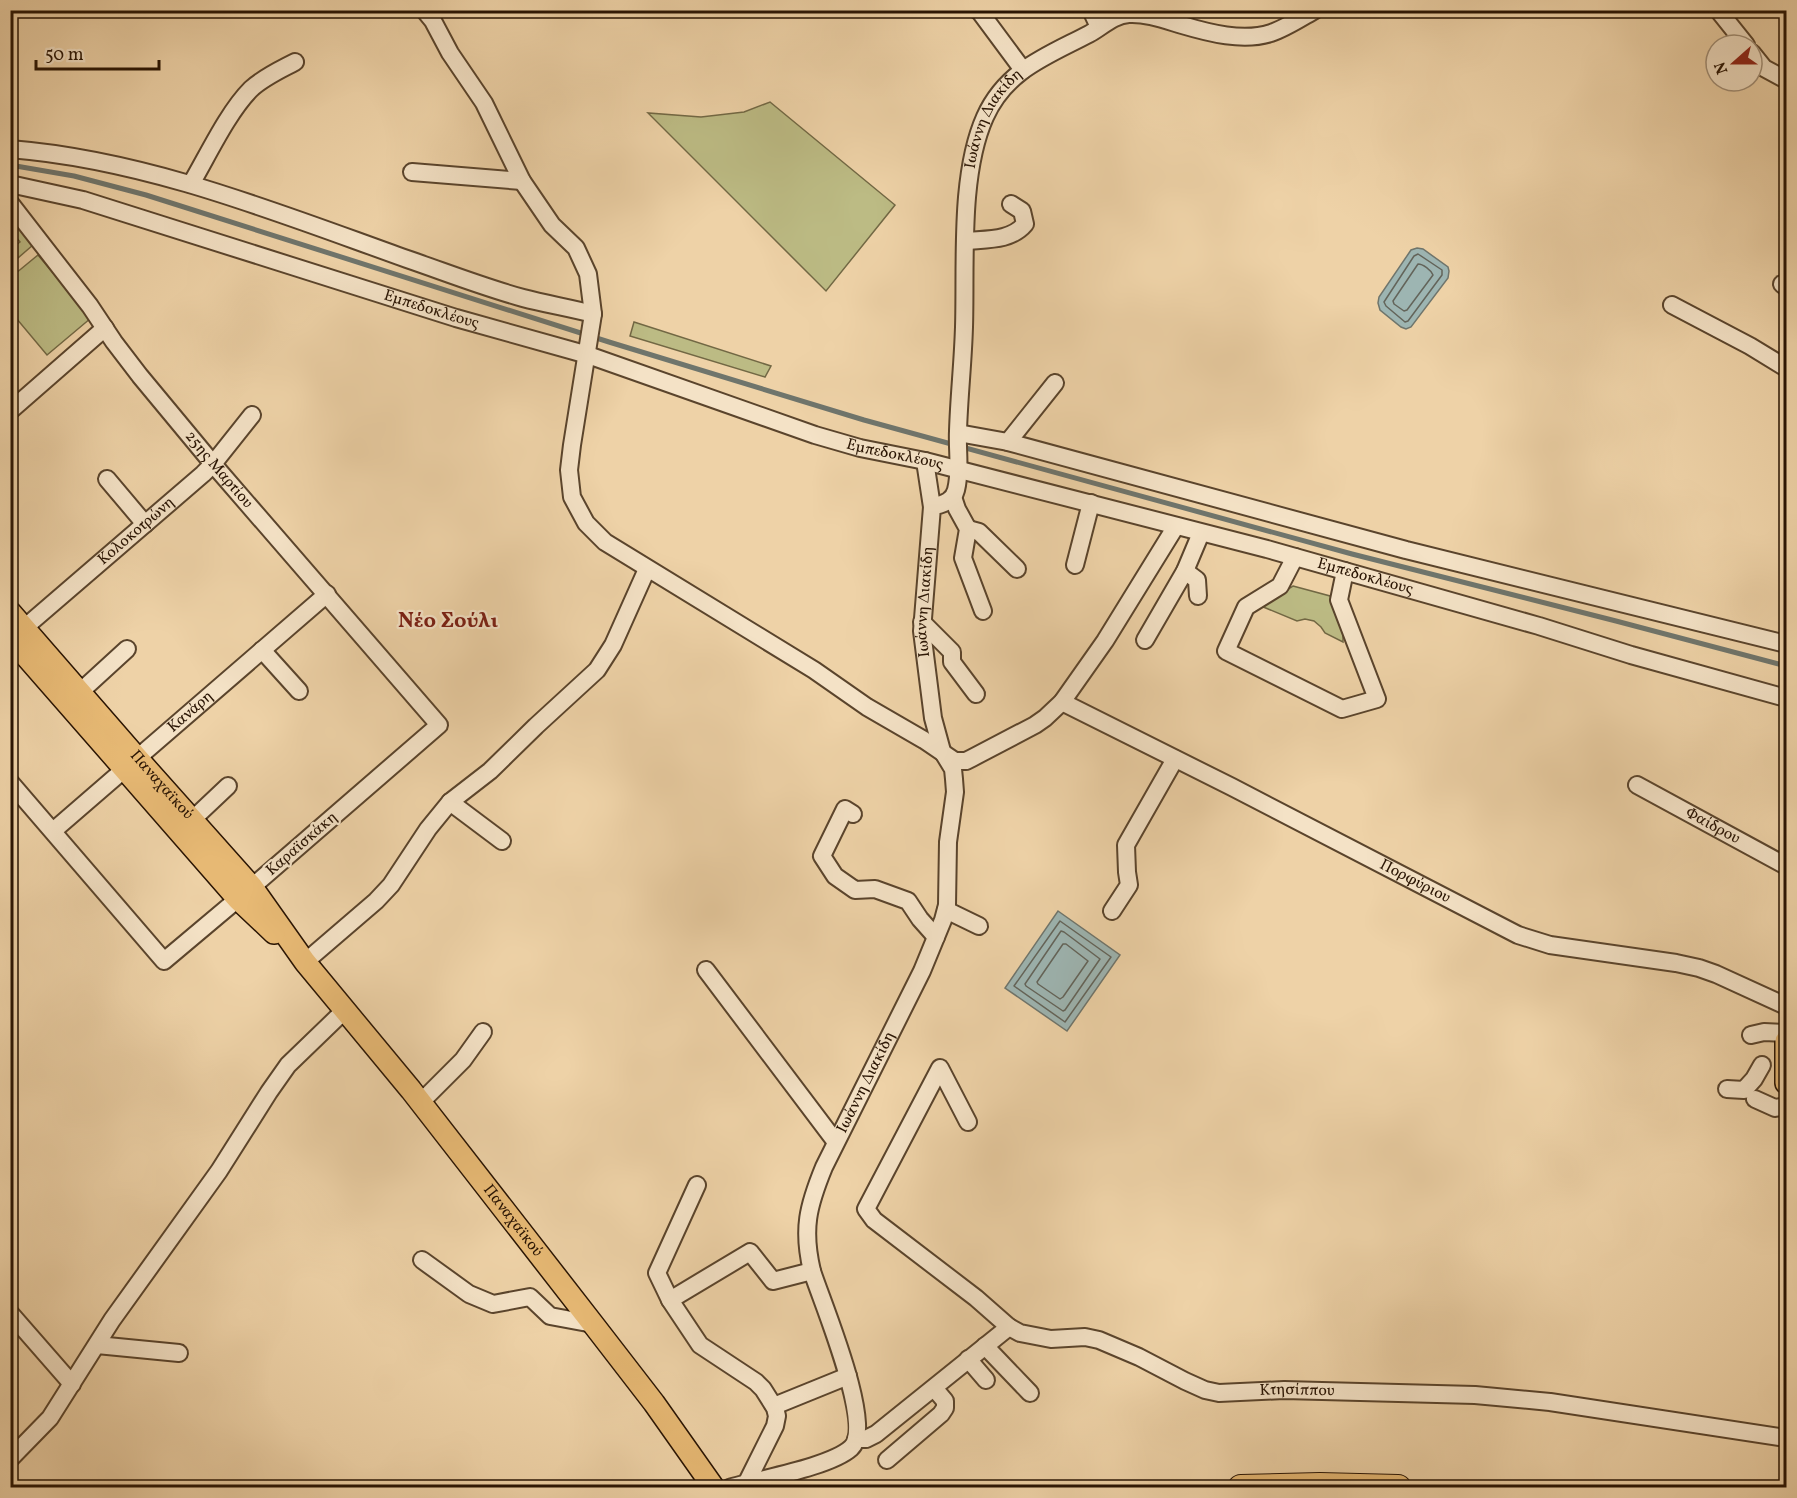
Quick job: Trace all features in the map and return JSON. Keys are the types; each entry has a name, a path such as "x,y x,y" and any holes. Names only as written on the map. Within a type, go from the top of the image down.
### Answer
{"highway":[{"path":"1241,1488 1320,1486 1398,1488"}],"main road":[{"name":"Παναχαϊκού","path":"13,631 80,692 131,764 192,820 245,893"},
{"name":"Παναχαϊκού","path":"13,631 346,1009 421,1102 654,1403 714,1488"},
{"path":"1786,1041 1786,1083"}],"street":[{"path":"424,10 484,103 522,182 552,225 576,248 588,274 593,320 569,470 572,497 586,524 605,543 814,670 867,707 956,761 966,761 1035,725 1062,702 1105,642 1176,526"},
{"path":"977,10 1023,70"},
{"path":"1092,10 1099,27"},
{"name":"Ιωάννη Διακίδη","path":"953,497 958,470 968,186 979,133 995,99 1011,80 1037,60 1069,45 1119,16 1136,14 1206,32 1260,36 1280,29 1315,10"},
{"path":"1718,10 1736,33"},
{"path":"192,184 244,97 260,82 295,62"},
{"path":"1764,68 1786,80"},
{"path":"10,149 50,152 192,184 471,281 593,320"},
{"path":"412,172 522,182"},
{"name":"Εμπεδοκλέους","path":"10,184 83,200 456,318 588,355 815,435 861,448 925,461 1295,557 1786,698"},
{"name":"25ης Μαρτίου","path":"10,203 81,293 140,376 213,464 439,725"},
{"path":"966,241 1000,239 1019,231 1025,224 1022,211 1011,204"},
{"path":"1672,305 1750,346 1786,368"},
{"path":"10,411 105,328"},
{"path":"1008,442 1054,383"},
{"name":"Κολοκοτρώνη","path":"13,631 146,524 213,464 252,414"},
{"path":"958,433 1008,442 1406,550 1786,644"},
{"name":"Ιωάννη Διακίδη","path":"856,1439 854,1394 812,1271 806,1224 815,1188 835,1141 922,971 946,910 949,895 948,842 955,792 953,769 942,751 933,718 923,645 922,622 932,507 925,461"},
{"path":"107,479 146,524"},
{"path":"932,507 947,502 953,497 968,530 963,558 983,611"},
{"path":"1075,565 1090,503"},
{"path":"968,530 979,532 1017,569"},
{"path":"1145,640 1185,571 1202,532"},
{"path":"1295,557 1280,586 1246,607 1226,651 1341,709 1377,699 1339,600 1345,571"},
{"path":"305,962 392,885 428,829 450,802 490,771 597,670 613,645 647,569"},
{"path":"1185,571 1197,580 1198,596"},
{"name":"Κανάρη","path":"53,831 327,594"},
{"path":"922,622 952,652 952,662 976,694"},
{"path":"80,692 127,649"},
{"path":"262,650 299,691"},
{"name":"Πορφύριου","path":"1062,702 1518,935 1550,945 1699,968 1786,1006"},
{"name":"Καραϊσκάκη","path":"53,831 164,961 439,725"},
{"path":"1112,911 1129,885 1126,845 1175,759"},
{"path":"10,782 53,831"},
{"name":"Φαίδρου","path":"1637,785 1786,866"},
{"path":"192,820 228,786"},
{"path":"450,802 502,840"},
{"path":"853,814 846,809 822,856 835,876 855,890 875,889 908,901 936,937"},
{"path":"946,910 979,926"},
{"path":"706,969 835,1141"},
{"path":"10,1459 50,1418 118,1310 219,1171 288,1065 346,1009"},
{"path":"421,1102 463,1060 483,1032"},
{"path":"1751,1035 1764,1032 1786,1033"},
{"path":"1727,1089 1744,1090 1754,1079 1758,1064 1772,1078 1786,1078"},
{"path":"729,1488 822,1463 851,1448 856,1439 863,1440 871,1437 1009,1327 976,1298 874,1220 866,1209 940,1068 968,1122"},
{"path":"1755,1100 1775,1108 1786,1106"},
{"path":"697,1185 657,1273 670,1299 700,1345 756,1382 774,1406 777,1416 775,1426 747,1482"},
{"path":"670,1299 750,1252 773,1281 812,1271"},
{"path":"422,1260 469,1294 493,1304 530,1296 550,1316 593,1324"},
{"path":"10,1313 72,1384"},
{"name":"Κτησίππου","path":"1009,1327 1020,1333 1051,1339 1085,1337 1100,1340 1185,1381 1219,1393 1284,1390 1474,1395 1550,1401 1786,1438"},
{"path":"97,1345 179,1353"},
{"path":"985,1346 1030,1393"},
{"path":"968,1359 986,1380"},
{"path":"774,1406 848,1376"},
{"path":"887,1461 945,1408 945,1401 934,1388"}],"shaded area":[{"path":"770,102 895,205 826,291 648,113 701,117 744,112"},
{"path":"11,218 33,245 11,264 10,250 20,242 11,231"},
{"path":"38,255 91,318 47,355 11,312 10,278"},
{"path":"634,322 771,366 765,377 630,336"},
{"path":"1293,586 1330,596 1343,626 1343,642 1325,633 1314,621 1305,619 1297,621 1261,606"}],"water":[{"path":"1423,249 1448,267 1449,271 1448,278 1411,327 1406,329 1380,310 1378,303 1379,297 1411,250"},
{"path":"1058,911 1120,955 1067,1031 1005,988"}],"waterway":[{"path":"10,165 74,176 146,195 609,342 864,420 1352,554 1786,666"}],"district":[{"name":"Νέο Σούλι","path":"448,621"}]}
